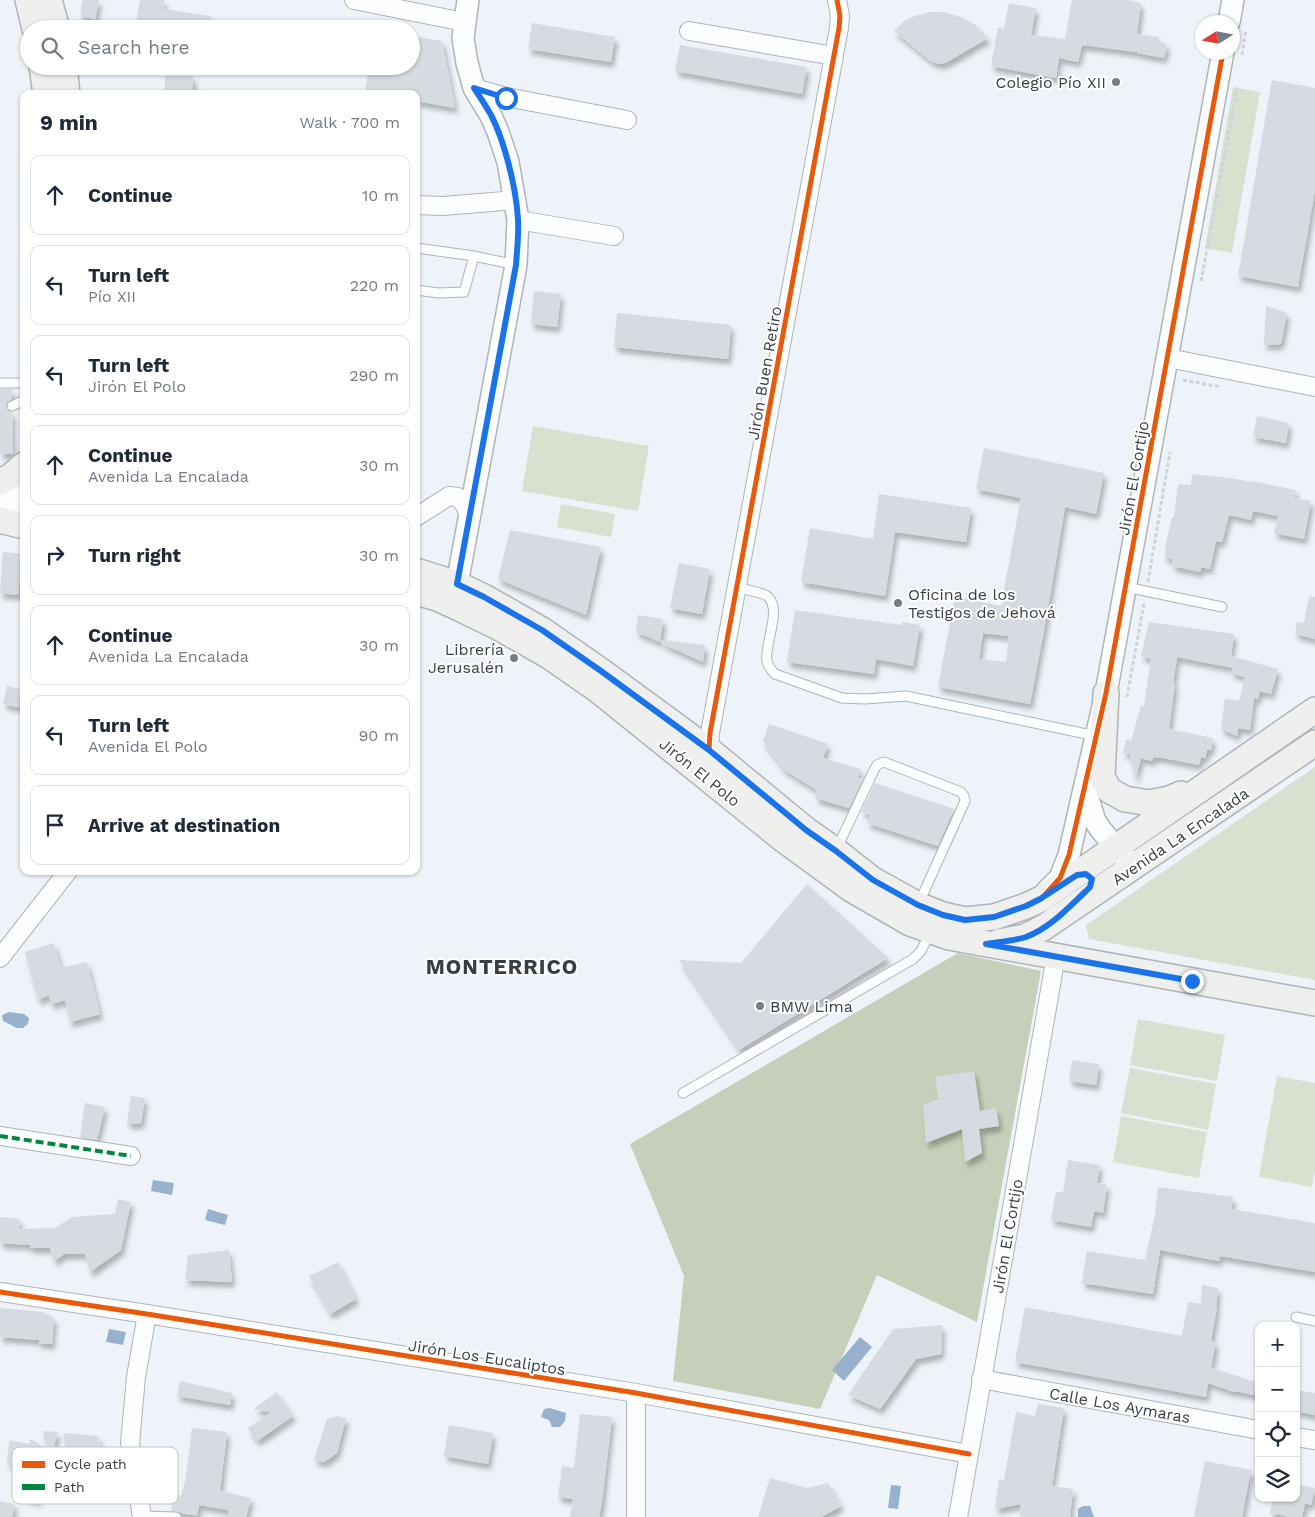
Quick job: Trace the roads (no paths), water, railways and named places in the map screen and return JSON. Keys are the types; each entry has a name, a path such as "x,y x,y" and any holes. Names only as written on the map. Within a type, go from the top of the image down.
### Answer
{"main road":[{"path":"28,0 33,20"},
{"path":"49,0 55,20"},
{"path":"43,75 45,90"},
{"path":"65,75 67,90"},
{"path":"0,482 20,468"},
{"path":"0,520 20,525"},
{"name":"Jirón El Polo","path":"420,572 457,584 542,630 709,750 806,830 873,880 918,905 943,915 965,920 994,917 1040,899"},
{"name":"Jirón El Polo","path":"420,593 437,598 498,627 549,656 598,690 784,840 851,889 910,923 949,936 986,944 1315,1002"},
{"path":"1116,698 1102,777 1109,790 1125,799 1150,803 1169,799 1204,785"},
{"name":"Avenida La Encalada","path":"1040,899 1116,848 1204,785 1258,751 1315,710"},
{"name":"Avenida La Encalada","path":"986,944 1026,937 1052,923 1315,743"},
{"path":"1052,923 1090,887 1092,879 1086,874 1077,875"}],"street":[{"path":"354,0 464,22"},
{"path":"457,584 516,265 517,210 508,162 491,116 474,88 465,55 463,38 468,0"},
{"name":"Jirón Buen Retiro","path":"709,750 710,733 834,56 840,16 837,0"},
{"path":"1233,0 1237,15"},
{"path":"689,31 834,56"},
{"name":"Jirón El Cortijo","path":"1040,899 1060,878 1065,867 1096,736 1116,698 1126,587 1177,360 1231,60"},
{"path":"474,88 506,98 627,120"},
{"path":"420,205 517,210 614,236"},
{"path":"1177,360 1315,387"},
{"path":"0,487 20,490"},
{"path":"420,514 449,496 458,497 466,507 470,521"},
{"path":"0,506 20,506"},
{"path":"1084,787 1095,821 1133,867"},
{"path":"0,958 65,875"},
{"name":"Jirón El Cortijo","path":"958,1517 1056,956"},
{"path":"0,1136 131,1156"},
{"name":"Jirón Los Eucaliptos","path":"0,1292 636,1393 969,1454"},
{"path":"130,1447 136,1377 147,1314"},
{"name":"Calle Los Aymaras","path":"981,1379 1255,1429"},
{"path":"636,1393 636,1517"},
{"path":"1300,1438 1315,1440"}],"lane":[{"path":"420,249 474,256 516,265"},
{"path":"420,291 439,293 464,292 474,256"},
{"path":"0,383 20,383"},
{"path":"12,406 20,402"},
{"path":"737,587 767,596 772,602 774,610 766,659 769,668 775,674 842,698 865,699 906,696 1096,736"},
{"path":"1126,587 1222,606"},
{"path":"836,851 877,765 884,762 961,792 965,801 918,905"},
{"path":"683,1092 913,959 921,951 931,931"},
{"path":"1296,1317 1315,1321"},
{"path":"142,1516 176,1517"}],"water":[{"path":"9,1012 24,1014 29,1018 28,1024 23,1028 17,1028 3,1021 2,1015"},
{"path":"153,1180 174,1183 172,1195 151,1191"},
{"path":"208,1209 228,1215 225,1225 205,1220"},
{"path":"109,1329 126,1332 123,1345 106,1342"},
{"path":"860,1337 872,1347 844,1381 832,1370"},
{"path":"550,1408 566,1413 565,1421 560,1427 552,1427 549,1420 541,1417 544,1409"},
{"path":"891,1485 901,1486 898,1509 888,1508"},
{"path":"1083,1506 1090,1506 1094,1517 1078,1517 1078,1509"}],"place":[{"name":"Colegio Pío XII","path":"1116,82"},
{"name":"Oficina de los Testigos de Jehová","path":"898,603"},
{"name":"Librería Jerusalén","path":"514,658"},
{"name":"BMW Lima","path":"760,1006"}],"district":[{"name":"MONTERRICO","path":"502,967"}]}
